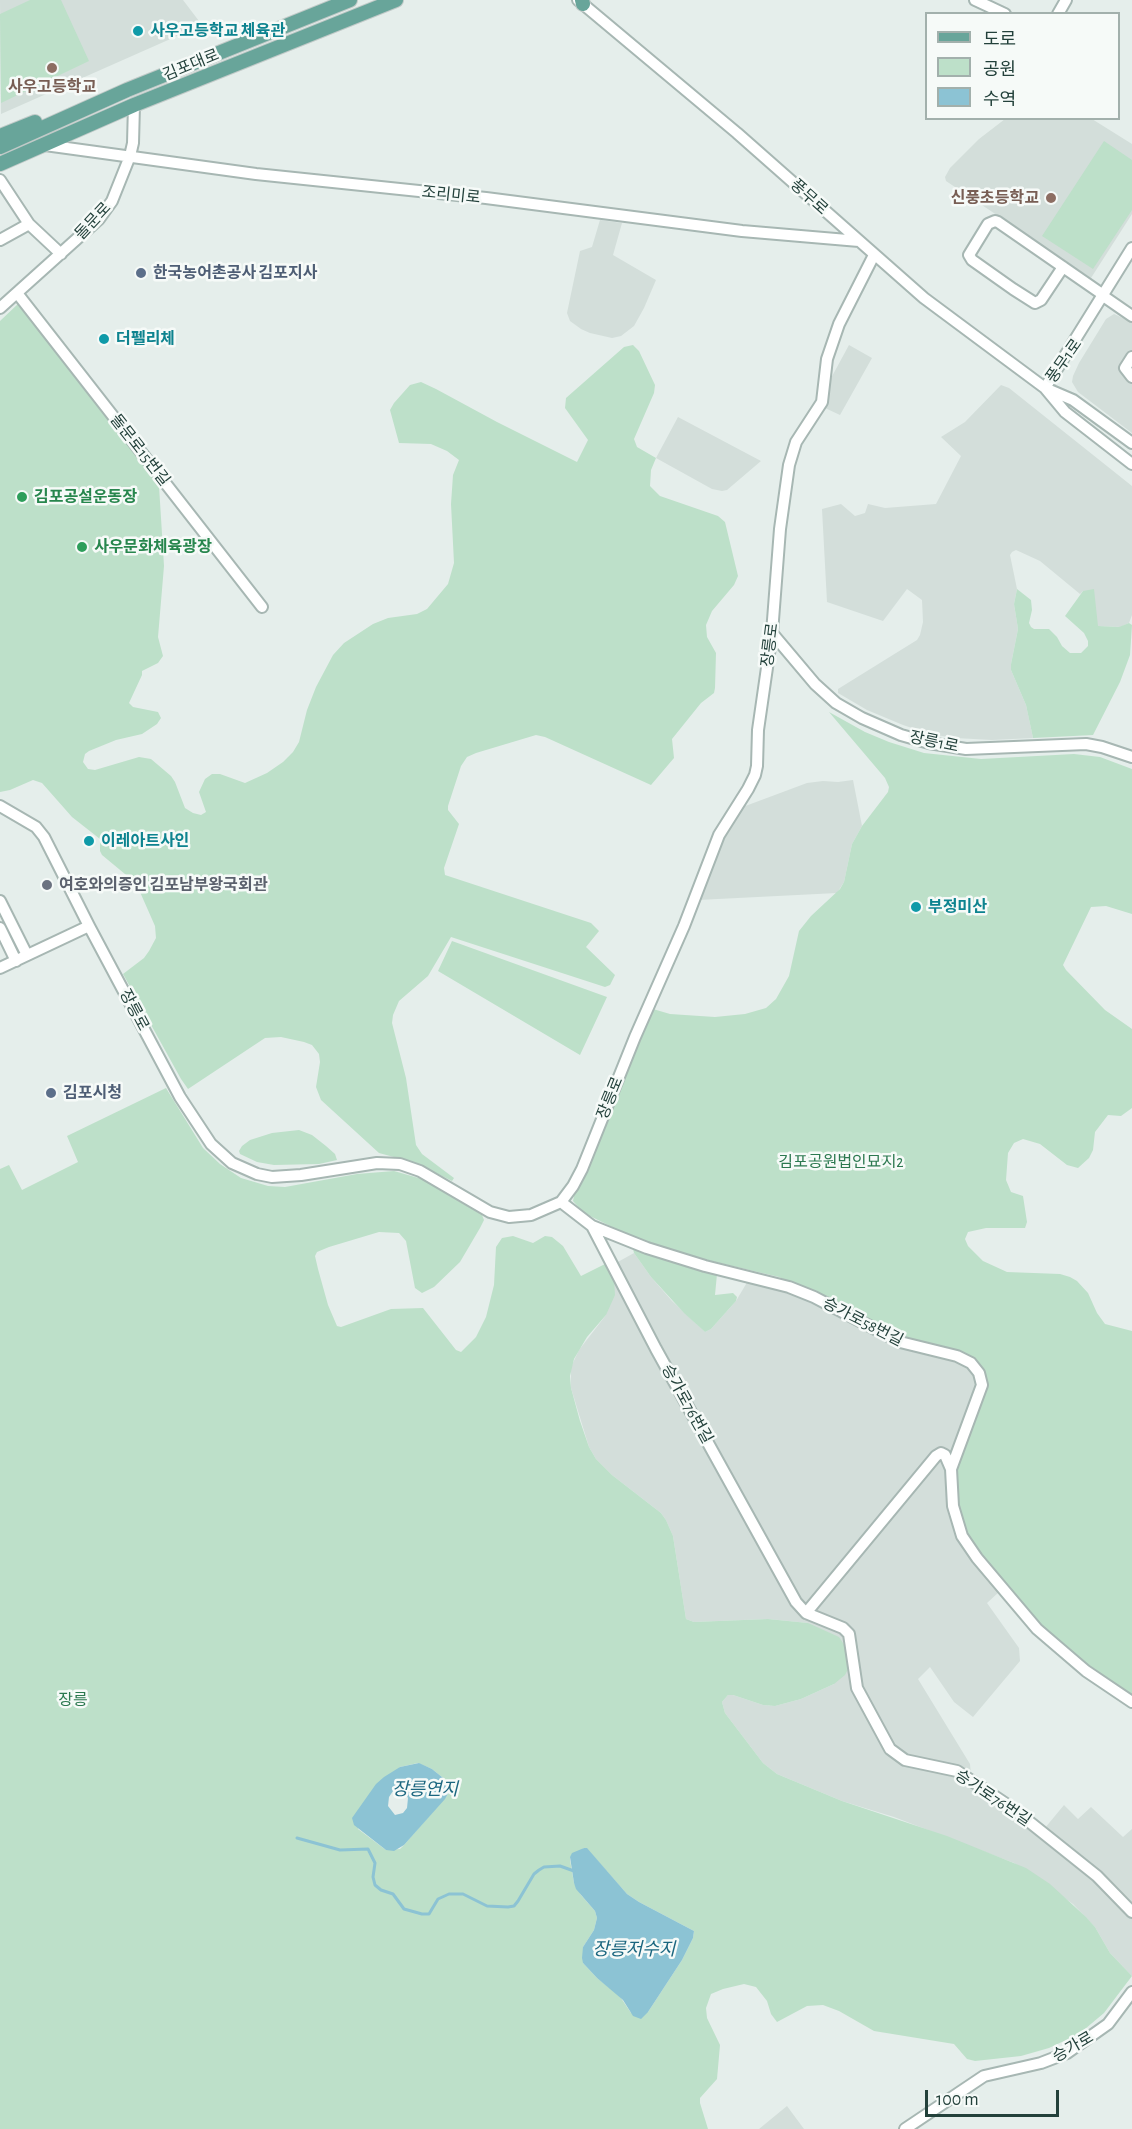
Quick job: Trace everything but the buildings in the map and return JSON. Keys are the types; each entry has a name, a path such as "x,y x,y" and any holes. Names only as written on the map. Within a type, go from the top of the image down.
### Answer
{"main road":[{"name":"김포대로","path":"0,147 127,90 350,0"},
{"name":"김포대로","path":"0,164 134,105 396,0"},
{"path":"0,136 60,112 127,90"},
{"path":"0,169 40,147"}],"street":[{"path":"975,0 1001,8"},
{"name":"풍무로","path":"581,2 737,133 945,315 1045,388 1073,400 1132,443"},
{"name":"돌문로","path":"0,308 106,211 130,156 134,131 134,105"},
{"name":"조리미로","path":"40,147 130,156 256,174 486,198 742,231 859,241"},
{"path":"0,180 29,224 61,254"},
{"path":"1063,267 1041,300 1035,303 1012,290 972,260 969,255 988,224 995,221 1063,267 1132,316"},
{"path":"0,240 29,224"},
{"name":"풍무1로","path":"1104,296 1132,248"},
{"name":"장릉로","path":"0,806 36,827 44,837 185,1106 211,1144 232,1163 257,1174 272,1176 301,1175 377,1164 400,1164 429,1176 490,1212 509,1217 531,1215 561,1202 582,1169 635,1037 684,926 719,834 755,775 758,730 772,633 780,529 791,454 804,428 822,402 830,345 874,255"},
{"name":"풍무1로","path":"1045,388 1132,256"},
{"name":"돌문로15번길","path":"17,293 262,607"},
{"path":"1132,357 1125,368 1132,376"},
{"name":"풍무로","path":"1045,388 1065,412 1132,464"},
{"name":"장릉1로","path":"772,633 815,684 836,703 862,718 901,735 929,743 966,749 1086,744 1132,757"},
{"path":"0,901 27,955"},
{"path":"0,968 89,926"},
{"path":"0,928 16,961"},
{"name":"승가로76번길","path":"561,1202 592,1226 656,1349 791,1594 806,1612 843,1628 849,1634 857,1688 873,1721 894,1754 905,1760 951,1769 963,1775 1020,1813 1089,1870 1132,1912"},
{"name":"승가로58번길","path":"592,1226 647,1248 789,1287 814,1297 900,1342 957,1356 971,1363 979,1373 982,1385 951,1469 951,1494 955,1517 962,1536 976,1558 1044,1635 1086,1671 1132,1702"},
{"path":"806,1612 936,1456 941,1453 945,1455 951,1469"},
{"name":"승가로","path":"905,2129 984,2076 1041,2063 1067,2053 1108,2024 1132,1992"}],"shaded area":[{"name":"사우고등학교","path":"0,0 183,0 202,25 1,114"},
{"name":"신풍초등학교","path":"1004,120 1094,120 1132,144 1132,214 1091,278 946,181 945,177 950,168 979,139"},
{"path":"600,220 622,223 613,255 656,280 634,326 621,336 612,338 581,329 570,321 567,313 580,251 592,247"},
{"path":"1114,314 1132,322 1132,433 1078,392 1072,382 1079,363 1106,319"},
{"path":"849,345 872,358 840,415 825,408 830,380"},
{"path":"1001,385 1009,388 1132,486 1132,615 1129,623 1120,627 1097,626 1083,591 1080,594 1040,561 1016,550 1012,552 1010,555 1017,589 1014,604 1018,629 1011,670 1026,705 1033,738 992,740 930,734 867,710 838,693 838,689 917,640 923,622 922,600 907,589 883,621 827,602 822,509 841,504 855,516 865,513 868,504 885,508 936,504 961,456 941,437 965,422"},
{"path":"678,417 761,461 727,490 712,489 656,458"},
{"path":"853,780 862,826 852,844 844,882 837,893 698,900 721,840 740,808 807,783"},
{"path":"634,1253 672,1301 705,1332 711,1329 736,1301 749,1279 798,1294 896,1346 962,1363 972,1372 976,1383 973,1397 947,1471 947,1506 957,1533 972,1558 999,1592 987,1603 1019,1648 1020,1661 973,1717 954,1702 930,1667 918,1679 970,1764 971,1775 1040,1834 1064,1805 1078,1819 1091,1807 1123,1837 1132,1829 1132,1976 1110,1953 1095,1927 1073,1904 1014,1863 894,1817 842,1801 777,1774 763,1763 725,1713 722,1702 728,1695 775,1706 801,1699 834,1684 808,1623 768,1619 694,1622 686,1619 673,1536 666,1520 661,1513 612,1475 596,1459 589,1447 571,1388 571,1367 579,1350 606,1315 607,1268"},
{"path":"787,2106 804,2129 759,2129"}],"green space":[{"path":"30,0 61,0 89,61 1,103 0,14"},
{"path":"1104,141 1132,160 1132,210 1093,269 1042,236"},
{"path":"19,303 159,486 164,566 158,637 163,656 158,663 142,671 129,703 133,707 158,712 161,718 157,724 142,734 116,740 89,751 85,754 83,762 88,769 95,770 139,757 151,759 171,776 185,808 193,813 201,815 206,812 199,792 205,779 212,774 220,774 245,783 267,773 293,752 299,742 307,710 316,687 333,655 344,643 373,624 388,618 417,614 427,609 448,584 454,563 451,504 453,475 459,460 447,451 431,444 399,443 390,410 410,385 421,382 577,462 588,440 565,408 566,398 624,347 633,345 639,351 655,385 654,393 634,439 637,447 656,458 651,470 650,486 660,496 718,516 725,522 738,576 734,585 712,611 706,625 707,637 716,653 714,693 701,703 672,739 674,758 651,785 536,735 476,753 467,757 461,766 448,806 448,810 459,824 444,868 445,875 591,923 599,931 586,947 615,975 610,985 605,987 451,937 428,976 399,1001 392,1023 406,1078 416,1145 422,1154 454,1178 452,1181 416,1163 379,1153 321,1100 316,1087 319,1054 312,1045 304,1042 281,1037 265,1038 188,1089 123,974 144,958 156,938 155,926 140,892 131,879 102,855 100,839 72,817 42,783 33,780 0,792 0,321"},
{"path":"1017,589 1031,600 1032,610 1029,623 1031,627 1049,629 1070,653 1081,653 1088,646 1084,633 1065,616 1083,591 1094,589 1098,626 1119,627 1129,623 1132,625 1130,655 1120,682 1093,735 1033,738 1026,705 1011,670 1018,629 1014,604"},
{"name":"김포공원법인묘지2","path":"829,712 865,732 924,753 981,759 1074,754 1100,757 1132,769 1132,914 1106,906 1091,907 1063,965 1105,1010 1132,1029 1132,1108 1121,1116 1108,1115 1095,1132 1093,1150 1089,1158 1078,1168 1067,1165 1040,1144 1023,1139 1014,1143 1008,1153 1006,1180 1011,1192 1023,1196 1027,1222 1025,1228 986,1228 968,1232 965,1239 968,1246 983,1261 1007,1272 1060,1274 1070,1277 1088,1293 1105,1324 1132,1331 1132,1697 1088,1665 1038,1622 983,1560 964,1529 957,1505 955,1478 957,1466 985,1394 986,1376 977,1362 961,1352 909,1341 779,1277 694,1257 626,1234 590,1216 573,1201 575,1191 653,1009 670,1014 715,1017 745,1014 766,1008 776,999 789,976 799,931 844,882 852,844 862,826 888,792 889,787 885,778"},
{"path":"452,941 607,997 580,1055 438,971"},
{"name":"장릉","path":"166,1088 203,1148 220,1164 241,1178 268,1186 285,1187 357,1174 394,1171 422,1179 482,1215 484,1220 460,1262 434,1287 422,1293 415,1288 406,1241 399,1233 379,1232 317,1252 315,1256 328,1305 337,1326 341,1327 391,1309 423,1308 456,1350 461,1352 476,1337 486,1317 494,1285 496,1247 502,1238 513,1236 533,1243 545,1236 552,1237 563,1246 581,1276 605,1264 614,1279 615,1295 606,1315 587,1337 574,1359 570,1376 571,1388 589,1447 596,1459 612,1475 661,1513 666,1520 673,1536 686,1619 694,1622 768,1619 808,1623 839,1637 847,1649 848,1669 845,1675 834,1684 801,1699 775,1706 728,1695 722,1702 725,1713 763,1763 777,1774 842,1801 947,1836 1026,1868 1050,1884 1095,1927 1110,1953 1132,1976 1104,2013 1079,2034 1049,2048 1021,2056 975,2061 967,2059 954,2044 874,2031 839,2011 823,2005 807,2006 777,2022 771,2014 767,2001 756,1987 744,1984 723,1989 711,1994 706,2008 707,2018 720,2045 717,2079 700,2098 708,2129 0,2129 0,1169 9,1165 22,1190 78,1162 67,1136","holes":["418,1763 432,1769 447,1781 450,1785 449,1793 400,1849 386,1850 358,1829 400,1767","584,1848 627,1894 694,1931 682,1960 648,2012 631,2013 619,1995 597,1978 583,1963 583,1947 594,1930 597,1918 595,1911 574,1883 570,1857"]},
{"path":"299,1130 312,1135 326,1146 335,1154 337,1160 319,1164 274,1165 257,1162 240,1154 242,1146 250,1140 272,1133"},
{"path":"635,1247 717,1274 715,1295 733,1293 737,1297 736,1301 711,1329 705,1332 651,1277 634,1253"}],"water":[{"name":"장릉연지","path":"419,1763 432,1769 447,1781 451,1788 445,1799 404,1845 394,1851 386,1850 354,1825 352,1818 376,1784 400,1767","holes":["401,1788 408,1798 407,1808 403,1813 395,1815 388,1806 389,1797 393,1791"]},
{"name":"장릉저수지","path":"587,1848 627,1894 694,1931 682,1960 641,2019 633,2016 623,2000 583,1963 583,1947 594,1930 597,1918 595,1911 576,1889 570,1857 572,1853"}],"waterway":[{"path":"297,1838 340,1850 368,1849 375,1863 373,1877 375,1885 393,1894 404,1909 422,1914 429,1914 438,1899 449,1894 463,1894 487,1906 514,1906 534,1874 544,1867 560,1866 574,1871"}],"place":[{"name":"사우고등학교 체육관","path":"138,31"},
{"name":"사우고등학교","path":"52,68"},
{"name":"신풍초등학교","path":"1051,198"},
{"name":"한국농어촌공사 김포지사","path":"141,273"},
{"name":"더펠리체","path":"104,339"},
{"name":"김포공설운동장","path":"22,497"},
{"name":"사우문화체육광장","path":"82,547"},
{"name":"이레아트사인","path":"89,841"},
{"name":"여호와의증인 김포남부왕국회관","path":"47,885"},
{"name":"부정미산","path":"916,907"},
{"name":"김포시청","path":"51,1093"}]}
